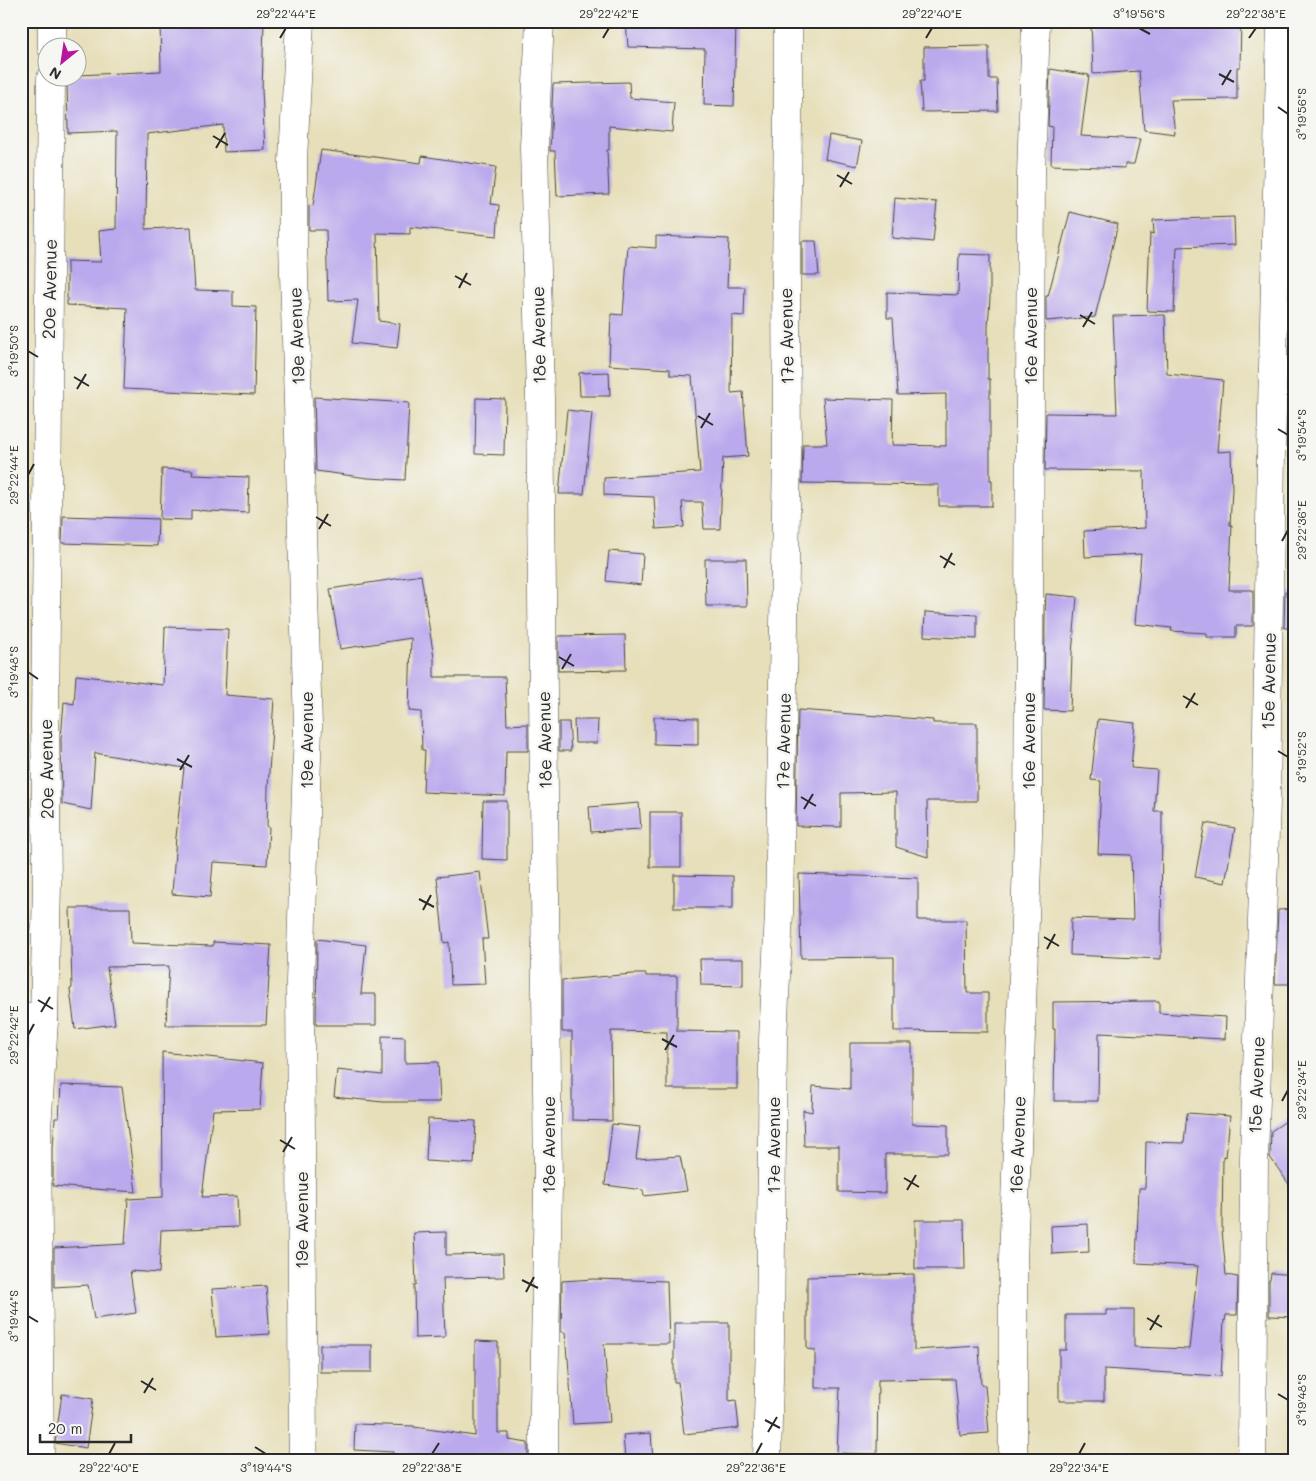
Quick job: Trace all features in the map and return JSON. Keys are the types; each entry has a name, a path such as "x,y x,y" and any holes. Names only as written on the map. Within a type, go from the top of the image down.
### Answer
{"street":[{"path":"52,21 52,38"},
{"name":"19e Avenue","path":"300,21 293,169 293,252 308,726 300,982 302,1460"},
{"name":"18e Avenue","path":"540,21 534,147 540,397 548,1166 544,1460"},
{"name":"17e Avenue","path":"767,1460 773,1040 779,914 786,501 788,21"},
{"name":"16e Avenue","path":"1013,1460 1013,1262 1028,835 1030,184 1036,21"},
{"name":"15e Avenue","path":"1252,1460 1254,1158 1266,801 1281,21"},
{"name":"20e Avenue","path":"40,1460 37,1129 33,1018 47,883 45,724 51,88"}],"building":[{"path":"160,21 264,21 262,90 265,150 224,152 223,125 147,134 146,229 191,227 195,290 233,291 233,306 256,307 254,395 124,389 127,308 67,305 67,261 101,262 99,231 116,229 117,131 68,133 67,88 88,88 88,75 161,71"},
{"path":"626,21 736,21 734,106 704,105 705,49 628,47"},
{"path":"1091,21 1241,21 1240,67 1237,67 1237,99 1171,100 1175,134 1144,130 1139,71 1093,74"},
{"path":"989,46 989,79 997,79 998,111 922,112 920,81 924,81 924,47"},
{"path":"1050,69 1089,75 1081,136 1140,139 1134,164 1125,164 1125,168 1051,165 1052,127 1048,126"},
{"path":"629,82 630,98 674,102 672,132 609,126 609,150 607,150 609,194 557,196 555,151 550,151 553,84"},
{"path":"829,135 862,141 857,166 825,159"},
{"path":"321,150 421,163 422,156 496,167 491,204 499,205 497,236 410,227 410,234 377,233 379,321 400,324 397,348 352,343 358,300 328,301 326,230 309,230 309,205 313,206"},
{"path":"895,198 937,202 933,242 892,238"},
{"path":"1070,212 1118,224 1095,317 1046,321 1046,296 1048,296"},
{"path":"1234,217 1235,245 1177,247 1174,312 1147,311 1150,233 1154,234 1153,220"},
{"path":"656,236 729,239 727,287 745,287 744,316 732,315 731,393 743,392 748,456 723,458 720,529 704,529 702,502 682,502 684,527 656,529 654,497 604,495 604,478 700,472 692,376 670,375 670,369 609,365 611,314 623,315 628,246 656,248"},
{"path":"802,241 816,241 819,275 802,275"},
{"path":"959,254 990,255 988,379 990,379 990,480 992,480 992,506 939,506 939,485 802,483 803,444 827,444 823,398 893,400 892,445 946,446 946,394 898,395 893,318 887,318 887,292 958,295"},
{"path":"1165,315 1167,374 1223,380 1217,452 1231,451 1232,489 1230,525 1232,525 1229,590 1253,590 1253,626 1236,626 1236,637 1207,637 1207,633 1171,631 1172,628 1135,624 1141,554 1085,557 1084,531 1145,528 1144,471 1045,470 1046,413 1117,414 1113,316"},
{"path":"609,372 610,396 580,396 579,373"},
{"path":"314,397 409,403 405,480 368,478 316,471"},
{"path":"476,398 505,399 504,455 475,454"},
{"path":"567,410 592,413 584,494 559,494"},
{"path":"162,469 193,470 192,475 249,477 248,513 191,510 191,520 160,519"},
{"path":"63,516 158,519 157,546 62,543"},
{"path":"609,551 643,554 641,585 606,581"},
{"path":"705,559 746,559 747,606 706,606"},
{"path":"421,575 434,658 434,677 505,677 507,725 528,724 528,751 506,751 505,796 423,792 425,750 422,750 421,712 409,711 411,638 340,649 330,589"},
{"path":"1285,591 1295,591 1295,628 1284,628"},
{"path":"1046,594 1077,597 1070,711 1044,710"},
{"path":"925,612 977,615 977,639 924,636"},
{"path":"165,627 228,629 225,695 274,699 268,787 267,827 269,827 267,865 213,862 210,897 172,894 184,768 95,753 91,810 62,804 61,739 64,702 74,704 76,675 163,685"},
{"path":"625,635 626,670 558,671 558,636"},
{"path":"798,710 933,720 933,723 977,723 977,801 927,801 928,857 896,847 896,792 841,793 841,827 796,826"},
{"path":"654,717 698,718 698,745 654,744"},
{"path":"1098,719 1135,723 1131,768 1157,770 1154,811 1162,811 1161,959 1070,955 1071,918 1133,920 1131,855 1098,854 1101,781 1091,780"},
{"path":"574,720 598,720 597,743 575,743"},
{"path":"559,722 569,722 571,751 559,751"},
{"path":"483,801 507,801 507,860 482,859"},
{"path":"639,803 641,829 591,832 589,807"},
{"path":"650,812 681,812 681,867 650,867"},
{"path":"1205,823 1235,828 1225,883 1195,877"},
{"path":"480,872 488,939 482,939 485,984 451,985 449,942 444,943 437,877"},
{"path":"799,874 918,878 918,920 966,920 967,993 988,993 988,1032 894,1031 894,957 801,958"},
{"path":"674,875 733,876 733,908 674,908"},
{"path":"70,908 130,908 131,943 213,946 213,942 271,945 266,1025 166,1025 169,966 107,967 115,1024 75,1029 70,989 72,988"},
{"path":"1295,909 1295,984 1275,984 1278,910"},
{"path":"317,939 366,945 361,994 376,994 376,1025 316,1025"},
{"path":"700,959 743,959 743,986 701,985"},
{"path":"633,974 677,976 677,1031 737,1032 737,1089 667,1089 667,1032 611,1031 612,1121 572,1120 572,1032 562,1032 562,980"},
{"path":"1159,1001 1159,1013 1226,1017 1225,1039 1099,1033 1098,1101 1054,1101 1055,1029 1053,1029 1053,1002"},
{"path":"382,1036 405,1037 405,1063 438,1062 440,1102 383,1102 334,1097 337,1070 382,1075"},
{"path":"850,1043 912,1043 912,1124 948,1125 948,1154 885,1154 885,1193 839,1192 839,1146 804,1146 803,1110 812,1112 813,1086 850,1089"},
{"path":"162,1052 263,1063 260,1109 213,1110 202,1197 237,1196 238,1227 161,1230 159,1273 130,1271 136,1313 94,1319 88,1285 54,1287 54,1248 125,1244 128,1199 163,1197"},
{"path":"61,1085 122,1087 136,1192 53,1186 55,1118 59,1118"},
{"path":"1187,1113 1230,1116 1226,1157 1223,1156 1222,1230 1226,1275 1238,1277 1237,1315 1226,1315 1224,1320 1221,1376 1104,1369 1104,1401 1059,1401 1059,1350 1066,1350 1066,1315 1106,1315 1106,1310 1134,1310 1134,1347 1189,1349 1198,1266 1136,1263 1139,1188 1145,1188 1146,1142 1184,1143"},
{"path":"1295,1115 1295,1193 1270,1157 1271,1131"},
{"path":"428,1119 476,1121 474,1164 426,1161"},
{"path":"612,1124 640,1127 636,1159 680,1156 687,1191 644,1196 643,1190 605,1185"},
{"path":"915,1220 964,1220 965,1269 915,1269"},
{"path":"1088,1224 1089,1252 1052,1254 1051,1226"},
{"path":"446,1232 446,1255 503,1254 504,1277 443,1278 445,1337 415,1338 414,1285 416,1285 414,1233"},
{"path":"1271,1273 1295,1275 1295,1317 1269,1316 1269,1280"},
{"path":"914,1274 914,1350 979,1346 981,1385 985,1385 989,1433 960,1435 955,1379 878,1380 877,1454 837,1453 840,1388 815,1388 815,1350 807,1349 807,1277"},
{"path":"593,1279 667,1281 669,1344 604,1344 610,1422 573,1424 565,1332 561,1332 562,1281"},
{"path":"266,1286 270,1334 216,1337 212,1289"},
{"path":"674,1323 729,1323 729,1401 736,1400 739,1428 684,1434 678,1382 674,1382"},
{"path":"475,1341 498,1342 498,1433 509,1433 509,1440 528,1443 528,1460 393,1460 393,1452 354,1450 355,1424 414,1426 475,1436"},
{"path":"320,1345 372,1345 372,1372 320,1372"},
{"path":"62,1394 93,1399 86,1448 55,1443"},
{"path":"651,1433 653,1460 625,1460 623,1435"}]}
